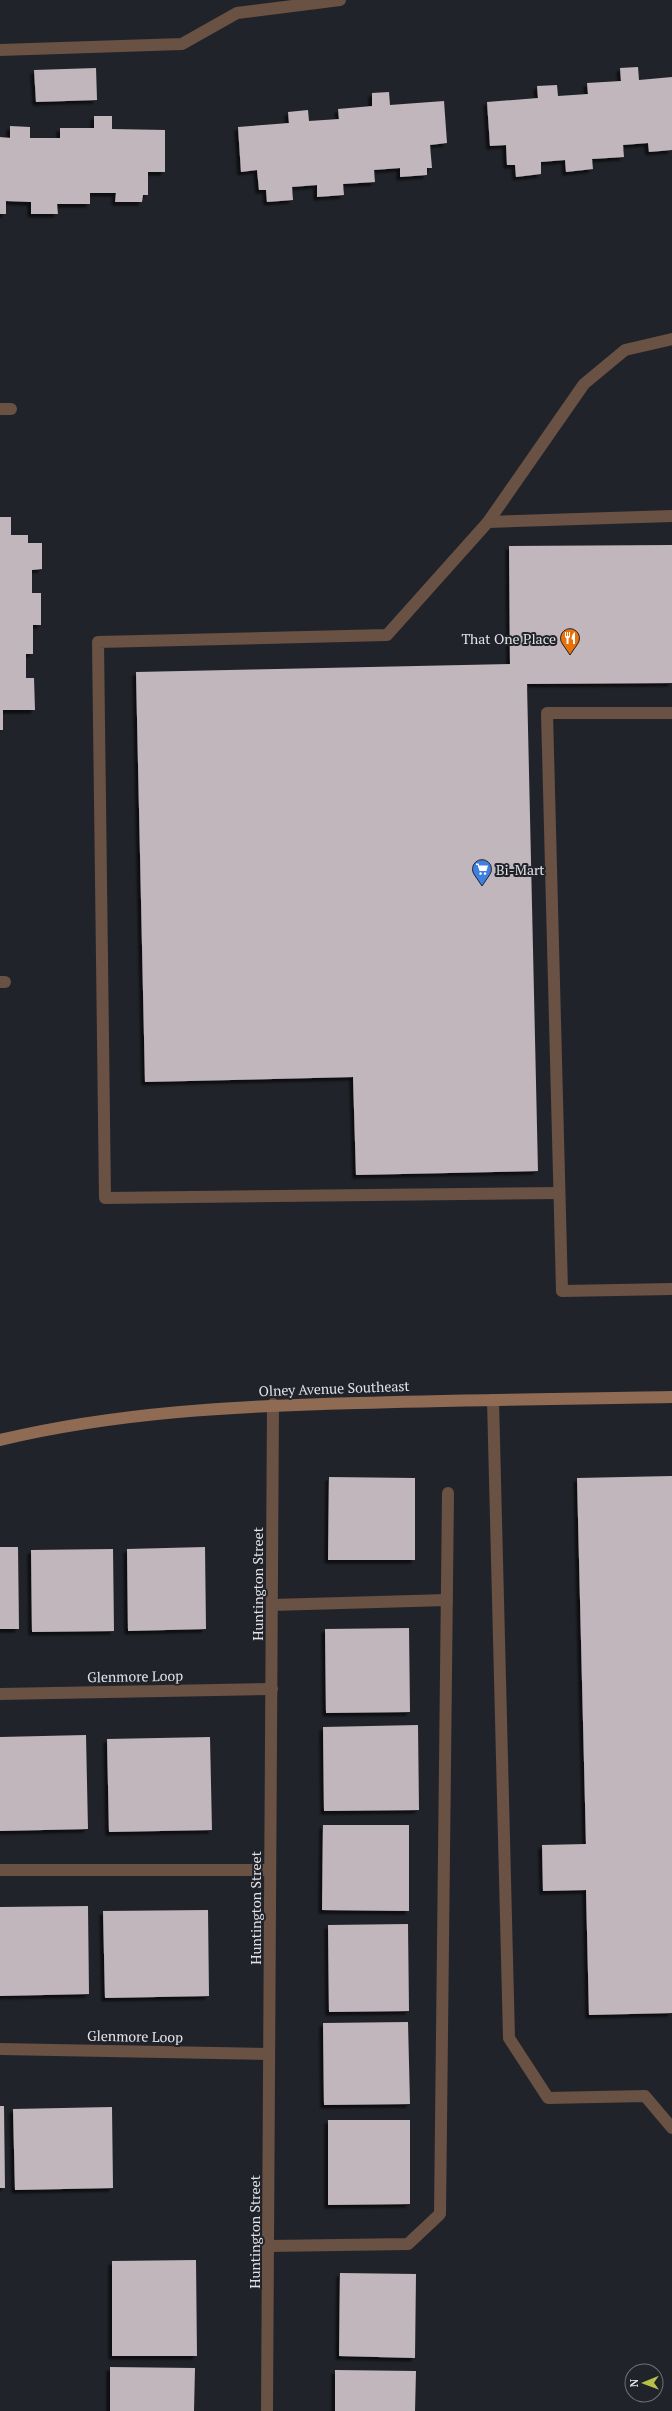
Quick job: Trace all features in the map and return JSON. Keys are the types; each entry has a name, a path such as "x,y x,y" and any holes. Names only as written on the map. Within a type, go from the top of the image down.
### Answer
{"main road":[{"name":"Olney Avenue Southeast","path":"0,1440 48,1429 141,1415 273,1404 672,1397"}],"street":[{"path":"0,50 182,44 237,13 285,3 340,0"},
{"path":"559,1194 105,1198 98,642 386,635 488,522 584,384 625,350 672,339"},
{"path":"488,522 672,516"},
{"path":"672,713 547,713 562,1292 672,1289"},
{"path":"493,1400 509,2038 548,2098 645,2096 672,2128"},
{"name":"Huntington Street","path":"267,2411 273,1404"},
{"path":"269,2246 408,2244 440,2214 448,1492"},
{"path":"272,1605 447,1600"},
{"name":"Glenmore Loop","path":"0,1694 272,1688"},
{"path":"0,1870 270,1870"},
{"name":"Glenmore Loop","path":"0,2049 270,2054"}],"building":[{"path":"638,67 639,80 672,77 672,150 649,152 648,143 623,145 624,157 592,159 593,169 566,172 565,160 541,162 541,174 516,177 515,165 507,165 506,145 490,146 487,102 538,98 537,86 557,85 558,96 588,94 587,83 621,81 620,68"},
{"path":"96,68 97,100 36,102 34,70"},
{"path":"389,92 390,105 444,101 447,143 430,145 432,168 427,168 427,175 400,177 400,168 374,170 375,182 343,184 344,195 317,197 317,185 292,187 293,200 267,202 266,190 259,190 257,170 241,172 238,127 289,123 288,112 308,110 309,121 339,119 338,109 372,106 372,93"},
{"path":"94,116 112,116 112,129 165,130 165,172 148,172 148,195 143,195 142,202 115,202 116,193 90,193 90,204 57,204 58,214 31,214 31,202 6,201 6,214 0,214 0,137 10,138 10,126 30,127 30,138 60,138 60,128 94,128"},
{"path":"0,517 11,517 11,535 28,535 28,543 42,543 42,569 32,570 32,593 41,593 41,625 33,625 33,654 26,654 26,678 34,678 35,710 3,710 3,730 0,730"},
{"path":"672,545 672,683 527,684 538,1171 356,1175 353,1077 145,1082 136,672 510,664 509,546"},
{"path":"672,1476 672,2013 589,2015 586,1890 543,1891 542,1845 586,1844 577,1478"},
{"path":"329,1477 415,1478 415,1560 328,1560"},
{"path":"0,1547 18,1547 19,1629 0,1629"},
{"path":"205,1547 206,1629 128,1631 127,1549"},
{"path":"113,1549 114,1631 32,1632 31,1550"},
{"path":"409,1628 410,1712 326,1713 325,1629"},
{"path":"418,1725 419,1810 324,1811 323,1727"},
{"path":"86,1735 88,1829 0,1831 0,1737"},
{"path":"210,1737 212,1830 109,1832 107,1739"},
{"path":"323,1825 409,1825 409,1911 322,1910"},
{"path":"88,1906 89,1994 0,1996 0,1907"},
{"path":"208,1910 209,1996 105,1998 103,1911"},
{"path":"408,1924 409,2011 329,2012 328,1925"},
{"path":"408,2022 410,2104 324,2105 323,2023"},
{"path":"0,2106 4,2106 5,2188 0,2188"},
{"path":"112,2107 113,2188 15,2190 13,2109"},
{"path":"328,2120 410,2120 410,2204 328,2205"},
{"path":"196,2260 197,2356 112,2356 112,2261"},
{"path":"340,2273 416,2274 415,2358 339,2356"},
{"path":"110,2367 195,2368 194,2411 110,2411"},
{"path":"335,2370 416,2371 415,2411 335,2411"}],"place":[{"name":"That One Place","path":"570,655"},
{"name":"Bi-Mart","path":"482,886"}]}
